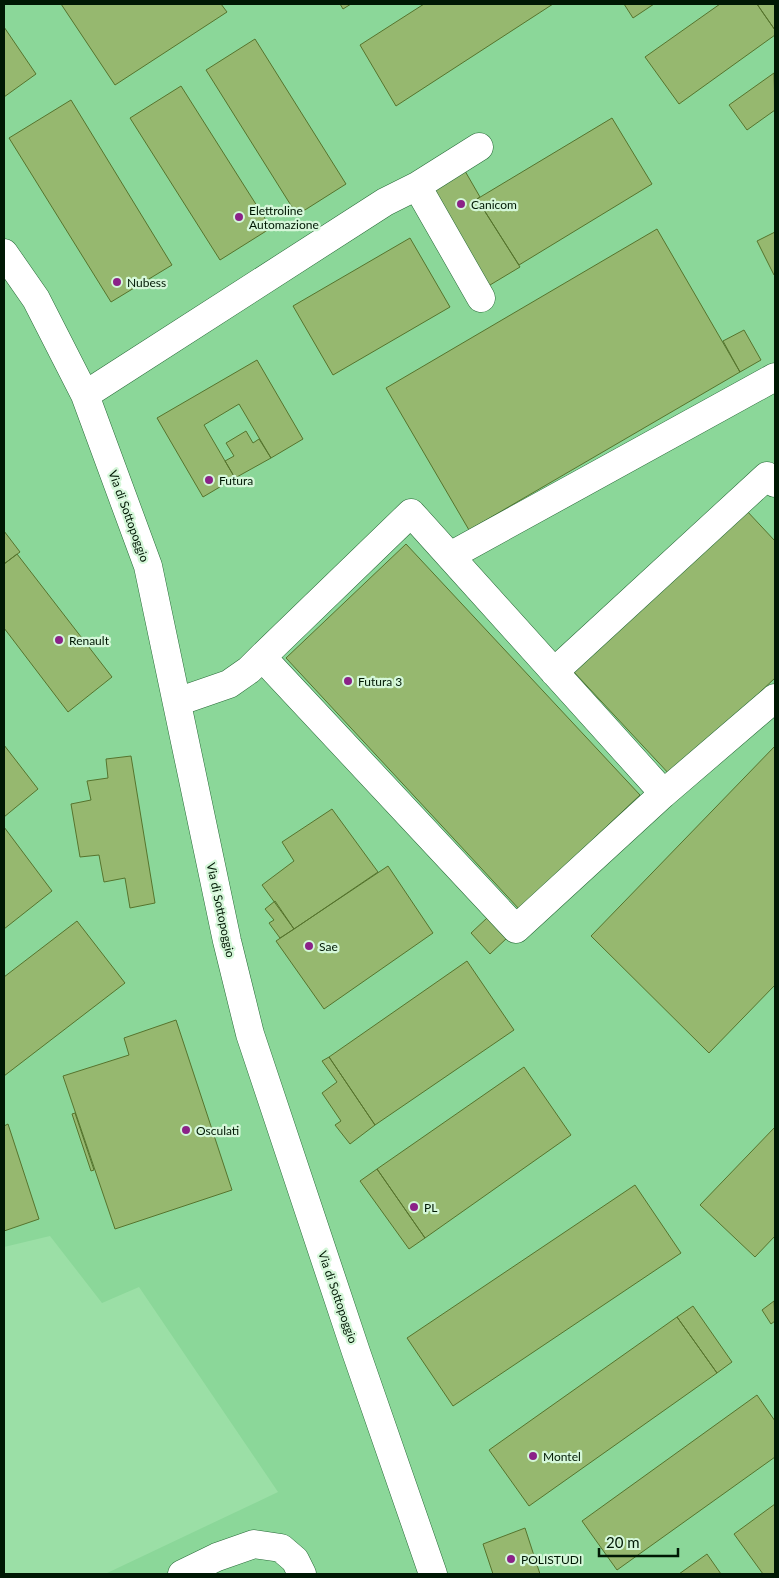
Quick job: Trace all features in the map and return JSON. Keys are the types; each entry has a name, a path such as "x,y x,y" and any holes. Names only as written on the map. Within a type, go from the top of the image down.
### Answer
{"street":[{"path":"85,395 377,208 417,186 479,147"},
{"path":"417,186 481,298"},
{"name":"Via di Sottopoggio","path":"4,252 36,299 85,395 148,566 225,932 250,1034 356,1352 433,1574"},
{"path":"450,556 775,377"},
{"path":"554,672 767,476 775,483"},
{"path":"177,702 229,684 249,670 410,513 663,794"},
{"path":"262,657 516,929 663,794 775,698"},
{"path":"182,1574 218,1557 254,1544 281,1548 295,1560 302,1574"}],"shaded area":[{"path":"4,4 775,4 775,1574 105,1574 278,1492 139,1287 102,1303 50,1236 4,1247"}],"building":[{"path":"61,4 221,4 227,12 115,85"},
{"path":"340,4 351,4 343,9"},
{"path":"424,4 553,4 396,106 360,45"},
{"path":"624,4 654,4 633,18"},
{"path":"720,4 757,4 775,30 775,35 679,104 645,57"},
{"path":"757,4 775,4 775,30 763,13"},
{"path":"4,27 36,74 4,97"},
{"path":"255,39 346,184 297,215 206,70"},
{"path":"774,73 775,110 747,130 729,105"},
{"path":"181,86 271,228 220,260 130,118"},
{"path":"71,100 172,265 111,302 9,138"},
{"path":"612,118 652,184 519,265 477,199"},
{"path":"465,171 480,197 477,199 520,267 485,288 428,193"},
{"path":"657,229 740,372 469,530 386,388"},
{"path":"775,232 775,275 774,275 757,241"},
{"path":"410,238 450,307 333,375 293,306"},
{"path":"744,330 761,360 740,372 723,341"},
{"path":"257,360 303,439 271,458 239,404 204,425 235,478 203,497 157,418"},
{"path":"246,431 253,443 259,439 271,458 235,478 225,461 234,456 226,443"},
{"path":"746,510 775,541 775,678 671,776 573,671"},
{"path":"4,531 20,552 4,564"},
{"path":"406,544 640,795 519,909 286,658"},
{"path":"17,554 112,677 68,712 4,628 4,564"},
{"path":"4,745 38,789 4,817"},
{"path":"775,746 775,985 709,1053 591,936"},
{"path":"131,756 155,903 130,908 125,878 104,882 99,855 80,857 71,804 91,800 87,781 108,778 106,759"},
{"path":"332,809 378,872 294,929 262,885 294,861 282,842"},
{"path":"4,827 52,891 4,929"},
{"path":"388,866 433,933 324,1009 276,941"},
{"path":"275,901 294,929 280,938 269,923 274,920 265,909"},
{"path":"487,918 507,938 490,954 471,933"},
{"path":"77,921 125,983 4,1076 4,977"},
{"path":"467,961 514,1030 375,1125 329,1057"},
{"path":"176,1020 232,1190 115,1229 63,1076 129,1055 124,1038"},
{"path":"329,1057 375,1125 350,1144 335,1125 341,1121 322,1093 337,1082 322,1061"},
{"path":"524,1067 571,1135 425,1238 377,1169"},
{"path":"75,1113 94,1170 91,1171 72,1114"},
{"path":"8,1124 39,1219 4,1231 4,1126"},
{"path":"775,1127 775,1236 755,1257 700,1205"},
{"path":"377,1169 425,1238 409,1249 360,1181"},
{"path":"635,1185 681,1253 453,1406 407,1338"},
{"path":"774,1301 775,1321 771,1324 762,1310"},
{"path":"693,1306 732,1362 717,1373 677,1317"},
{"path":"677,1317 717,1373 529,1506 489,1450"},
{"path":"757,1395 775,1421 775,1457 617,1570 582,1521"},
{"path":"775,1504 775,1574 763,1574 734,1534"},
{"name":"POLISTUDI","path":"525,1528 540,1574 493,1574 483,1544"},
{"path":"707,1554 721,1574 679,1574"}],"place":[{"name":"Canicom","path":"461,204"},
{"name":"Elettroline Automazione","path":"239,217"},
{"name":"Nubess","path":"117,282"},
{"name":"Futura","path":"209,480"},
{"name":"Renault","path":"59,640"},
{"name":"Futura 3","path":"348,681"},
{"name":"Sae","path":"309,946"},
{"name":"Osculati","path":"186,1130"},
{"name":"PL","path":"414,1207"},
{"name":"Montel","path":"533,1456"},
{"name":"POLISTUDI","path":"511,1559"}]}
